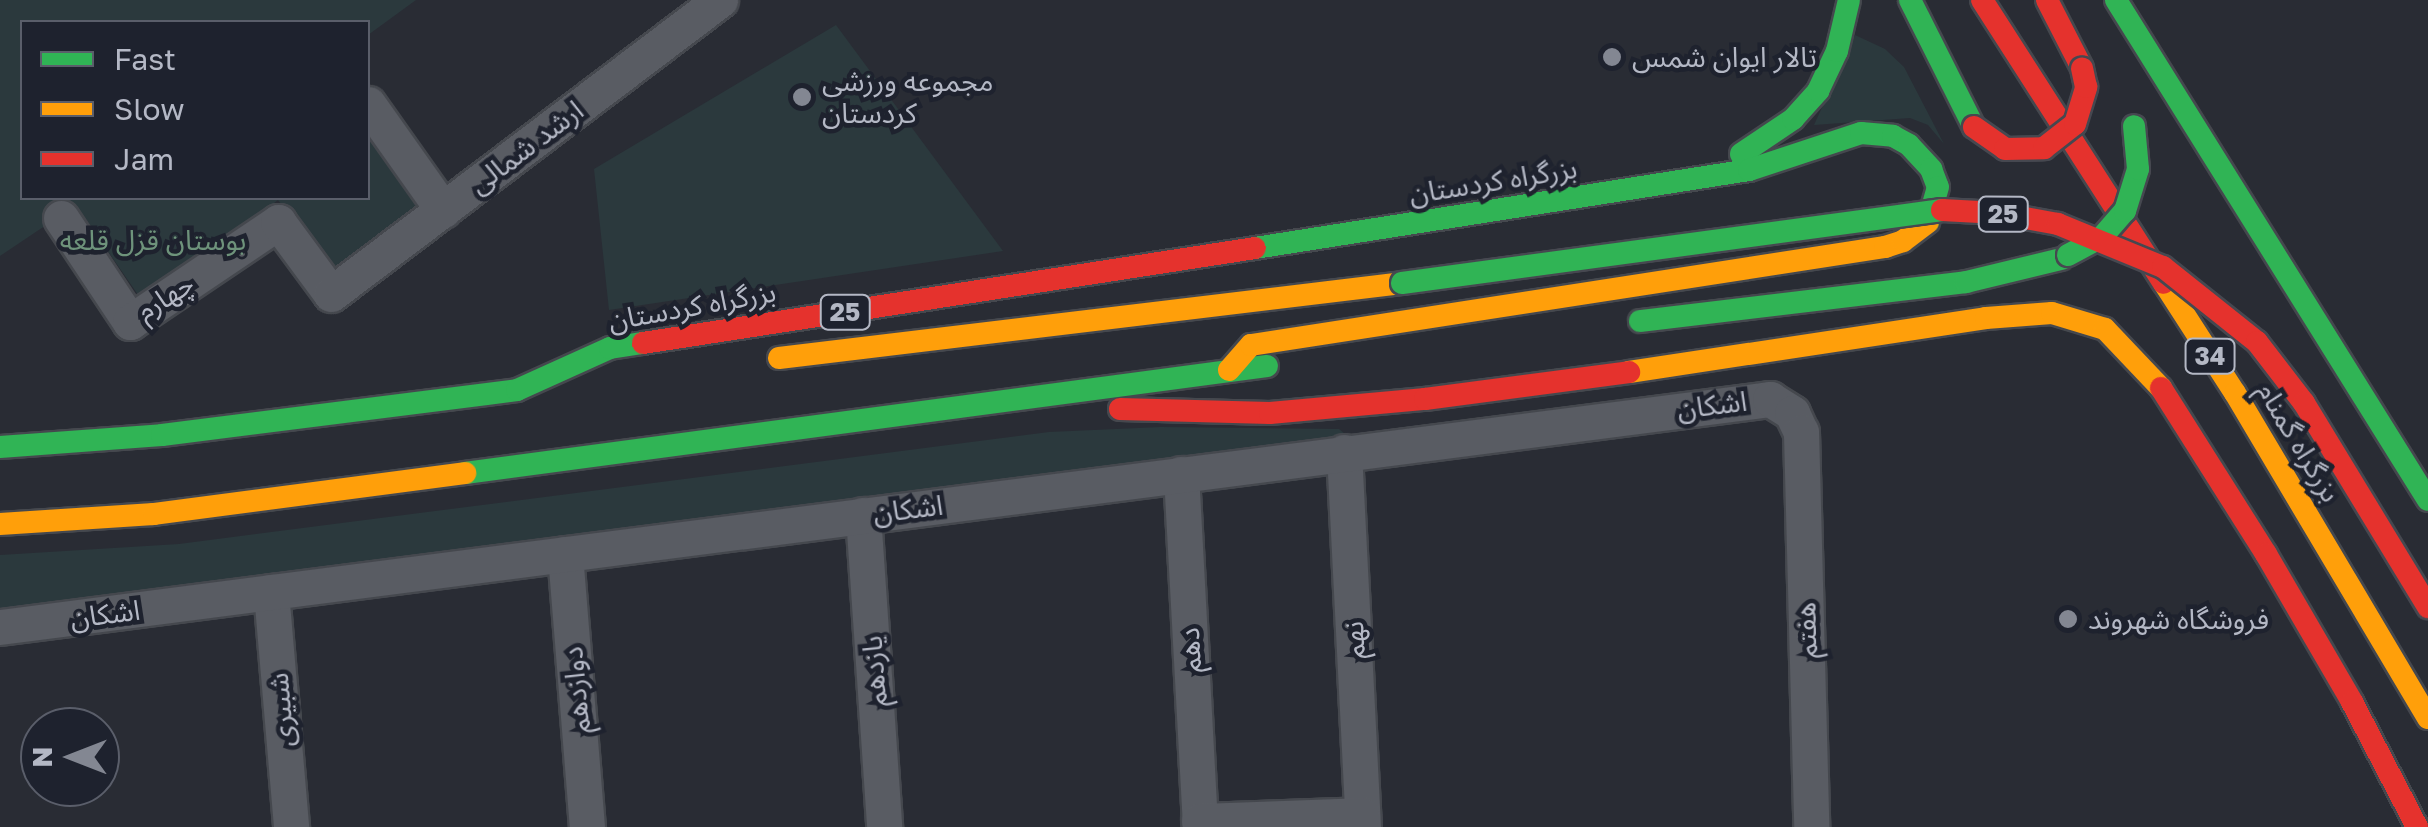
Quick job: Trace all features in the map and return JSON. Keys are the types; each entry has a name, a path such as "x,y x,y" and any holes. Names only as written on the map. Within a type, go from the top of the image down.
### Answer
{"highway":[{"path":"1695,180 1775,134 1808,104 1837,51 1849,0"},
{"path":"1910,0 1974,127 2005,148 2044,148 2074,124 2083,106 2082,68 2047,0"},
{"name":"بزرگراه گمنام","path":"1982,0 2235,394 2428,718"},
{"path":"2116,0 2428,500"},
{"name":"25","path":"1622,323 1966,282 2060,259 2102,237 2125,211 2138,168 2129,95"},
{"name":"بزرگراه کردستان","path":"0,447 162,435 516,390 610,348 1695,180 1749,170 1861,133 1892,136 1920,154 1938,187 1937,204 1922,229 1885,247 1250,345 1229,370"},
{"name":"25","path":"763,360 1402,283 1905,213 1998,213 2058,224 2163,267 2256,342 2304,404 2428,607"},
{"path":"1023,398 1151,412 1270,413 1574,380 1986,318 2052,313 2090,322 2105,329 2160,387 2266,554 2352,702 2417,827"},
{"path":"0,524 154,514 1308,361"},
{"name":"25","path":"516,390 592,381"}],"street":[{"name":"ارشد شمالی","path":"331,294 720,0"},
{"path":"370,107 444,210"},
{"name":"چهارم","path":"61,218 130,322 278,222 331,294"},
{"name":"اشکان","path":"0,628 1759,398 1786,408 1801,432"},
{"name":"هفتم","path":"1801,432 1811,827"},
{"name":"نهم","path":"1344,452 1362,821"},
{"name":"دهم","path":"1182,474 1199,824"},
{"name":"یازدهم","path":"863,515 884,827"},
{"name":"دوازدهم","path":"565,554 587,827"},
{"name":"شبیری","path":"271,592 291,827"},
{"path":"1199,824 1362,821"}],"green space":[{"name":"بوستان قزل قلعه","path":"0,0 416,0 370,34 370,20 20,20 20,200 278,200 143,302 76,205 0,256"},
{"name":"مجموعه ورزشی کردستان","path":"836,25 1003,251 609,310 594,169"},
{"path":"1855,35 1885,49 1904,67 1944,144 1928,125 1910,118 1814,125"},
{"name":"بوستان قزل قلعه","path":"370,121 431,202 336,276 278,200 370,200"},
{"path":"1161,427 1339,429 1356,443 0,612 0,555 179,544 1049,432"}],"traffic: fast":[{"path":"1741,154 1793,119 1818,91 1837,51 1849,0"},
{"path":"1910,0 1974,127"},
{"path":"2116,0 2428,500"},
{"path":"2068,255 2102,237 2125,211 2138,169 2134,126"},
{"path":"1255,248 1749,170 1861,133 1893,136 1909,145 1931,169 1938,187 1928,222"},
{"path":"1402,283 1942,210"},
{"path":"1640,321 1966,282 2061,259"},
{"path":"0,447 162,435 517,390 610,348 643,343"},
{"path":"465,473 1267,366"}],"traffic: slow":[{"path":"1229,370 1251,345 1885,247 1903,241 1928,222"},
{"path":"779,358 1402,283"},
{"path":"2164,283 2235,393 2428,718"},
{"path":"1629,372 1986,318 2052,313 2105,329 2161,388"},
{"path":"0,524 154,514 465,473"}],"traffic: jam":[{"path":"1982,0 2164,283"},
{"path":"2047,0 2082,68"},
{"path":"1974,127 2005,149 2044,148 2075,124 2086,87 2082,68"},
{"path":"1942,210 1998,213 2058,224 2163,267 2257,342 2304,403 2428,607"},
{"path":"643,343 1255,248"},
{"path":"1120,409 1270,413 1425,399 1629,372"},
{"path":"2161,388 2266,554 2352,702 2417,827"}],"place":[{"name":"تالار ایوان شمس","path":"1612,57"},
{"name":"مجموعه ورزشی کردستان","path":"802,97"},
{"name":"فروشگاه شهروند","path":"2068,619"}]}
